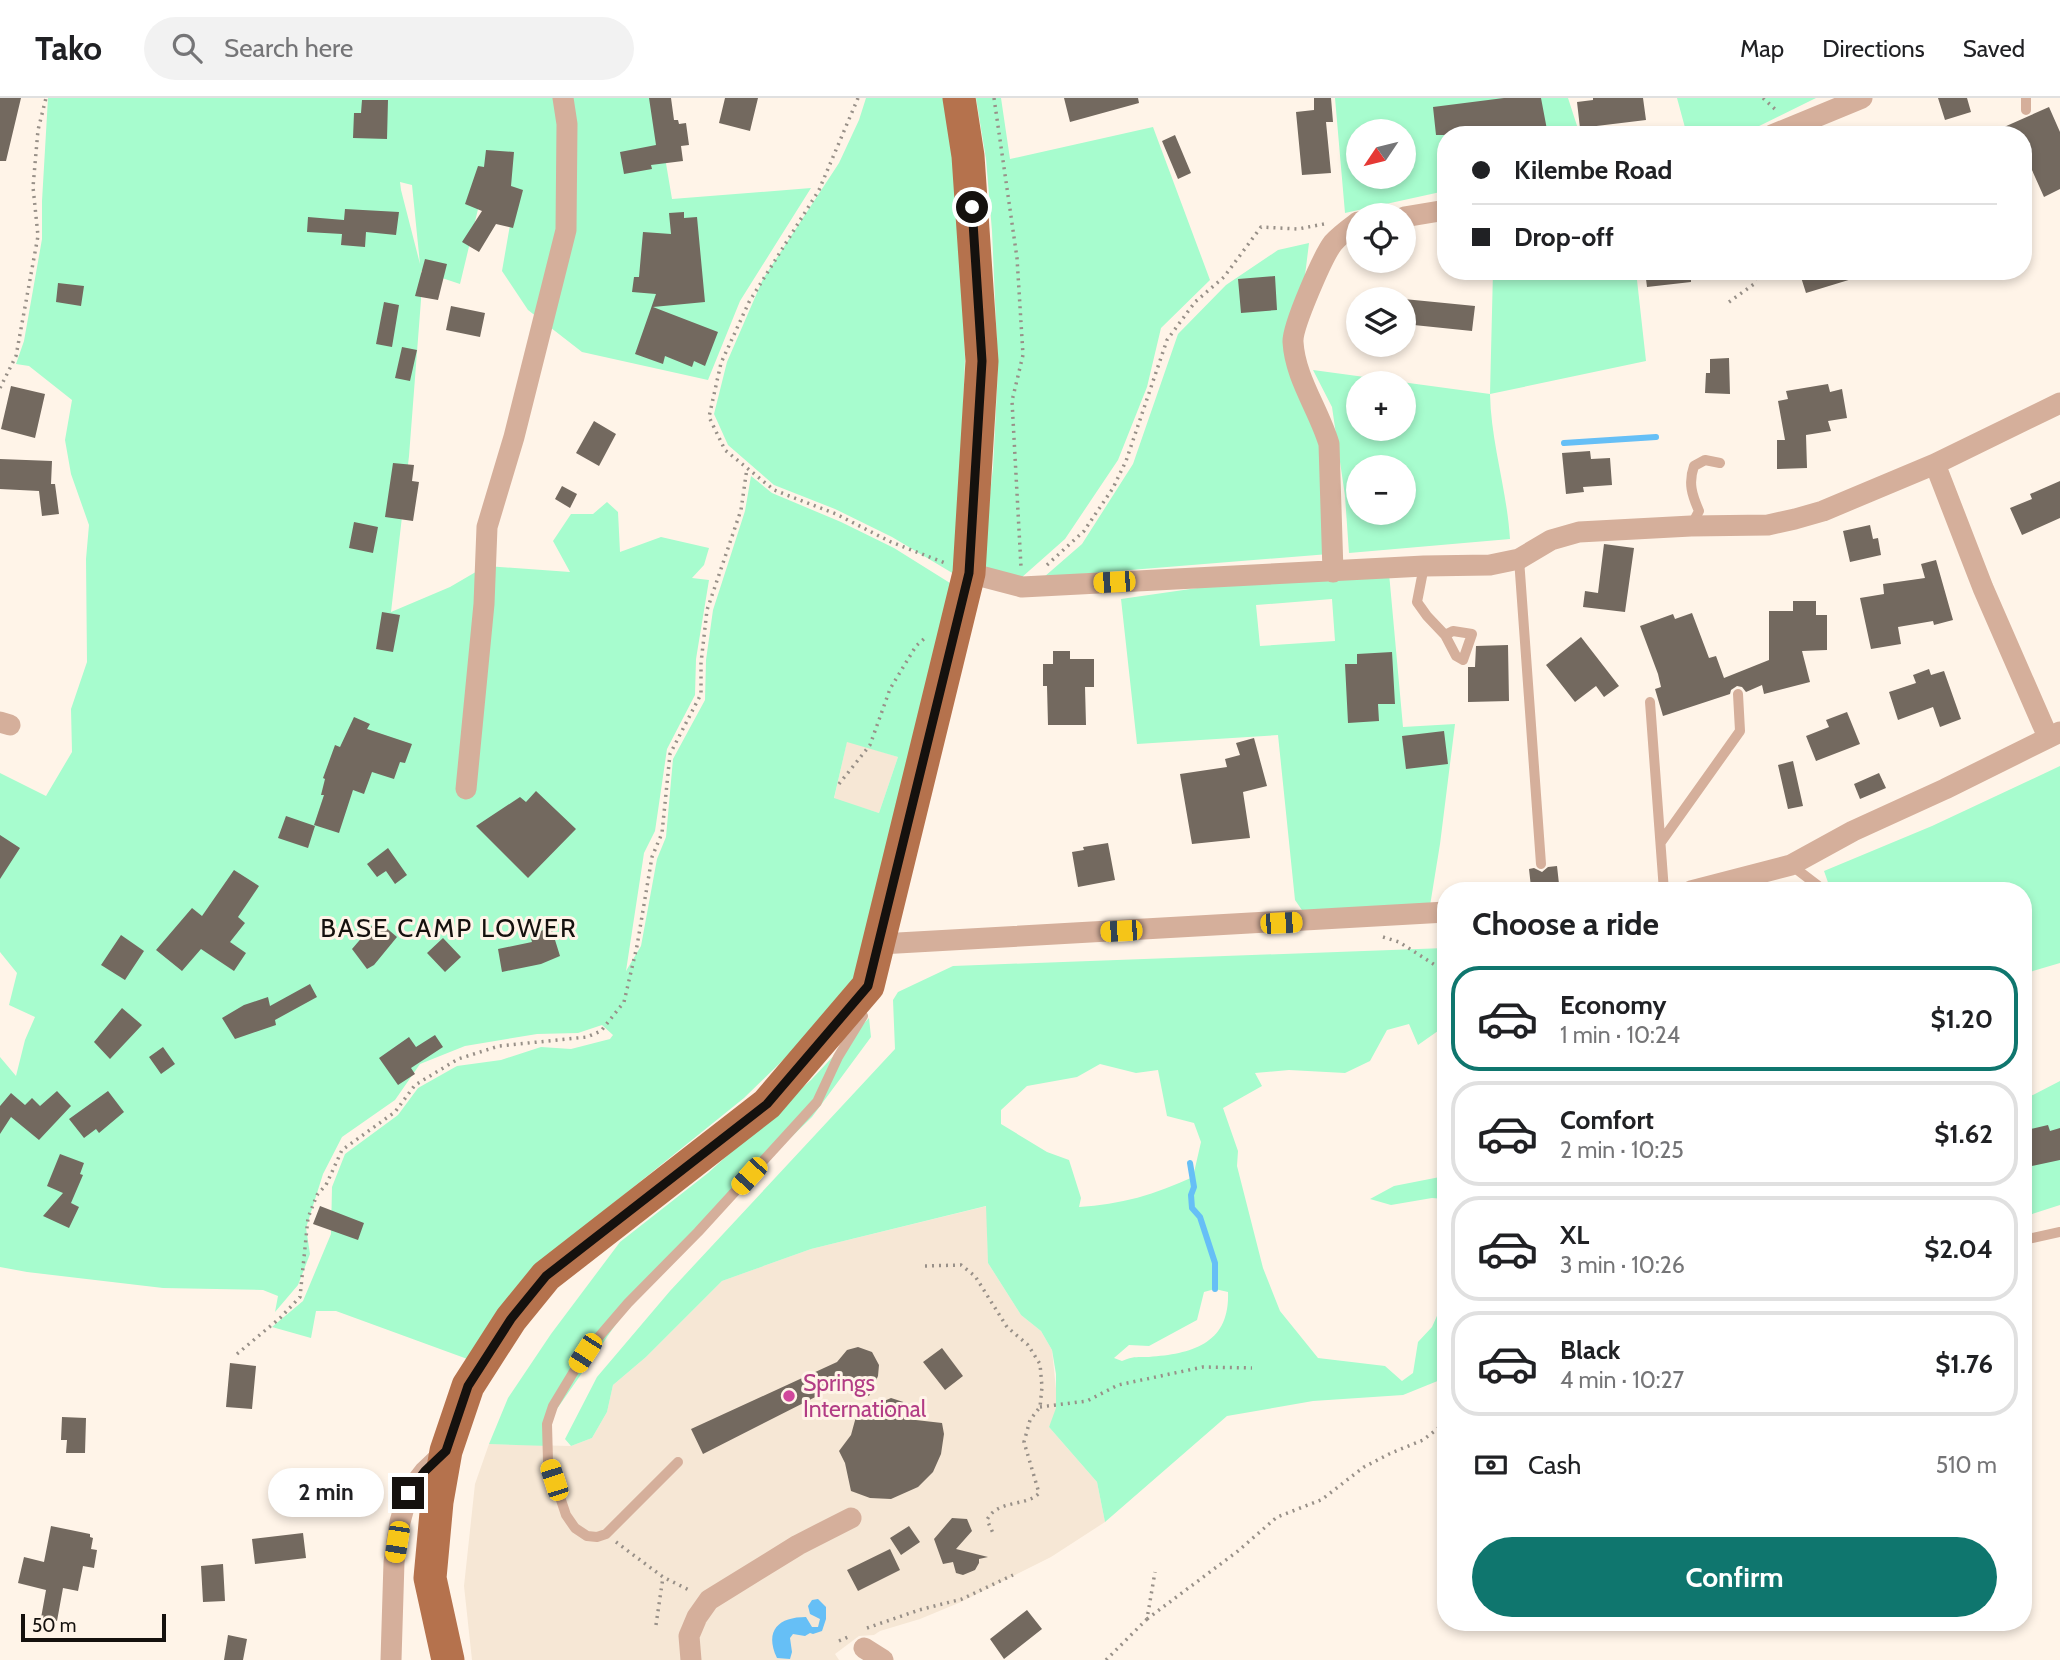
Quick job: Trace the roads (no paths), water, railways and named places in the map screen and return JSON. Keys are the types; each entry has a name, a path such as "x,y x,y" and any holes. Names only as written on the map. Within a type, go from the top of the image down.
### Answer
{"main road":[{"path":"448,1660 430,1578 437,1502 446,1451 468,1386 511,1319 546,1276 767,1104 868,986 969,573 982,361 968,156 959,98"}],"street":[{"path":"466,789 484,604 487,527 517,424 566,230 567,124 564,98"},
{"path":"1802,126 1862,98"},
{"path":"1416,214 1437,211"},
{"path":"1334,572 1329,444 1306,391 1292,341 1313,283 1333,243 1346,232"},
{"path":"969,573 1022,587 1424,566 1490,565 1519,559 1550,540 1578,532 1768,525 1823,511 1935,464 2060,403"},
{"path":"1726,882 1791,865 1853,831 1945,789 2054,734 1983,588 1935,464"},
{"path":"880,944 1437,913"},
{"path":"391,1660 394,1562 400,1522 408,1493 425,1471 446,1451"},
{"path":"691,1660 689,1636 709,1600 798,1545 851,1518"},
{"path":"864,1648 883,1660"}],"lane":[{"path":"1691,526 1699,511 1689,478 1694,466 1705,460 1720,463"},
{"path":"1519,559 1541,864"},
{"path":"1424,566 1418,602 1445,635"},
{"path":"1661,842 1740,730 1738,694"},
{"path":"1650,702 1663,882"},
{"path":"1791,865 1813,882"},
{"path":"678,1462 606,1534 587,1536 575,1528 566,1515 548,1461 547,1424 553,1406 585,1353 628,1303 698,1232 817,1102 838,1057 866,1012 868,986"},
{"path":"2032,1238 2060,1232"}],"water":[{"path":"818,1599 826,1607 822,1631 805,1636 793,1634 790,1638 790,1659 777,1658 772,1640 776,1627 788,1619 806,1617 812,1627 818,1627 820,1619 810,1614 808,1606 812,1600"}],"waterway":[{"path":"1564,443 1656,437"},
{"path":"1190,1163 1194,1187 1191,1195 1192,1208 1200,1217 1215,1263 1215,1289"}],"place":[{"name":"Springs International","path":"789,1396"}],"district":[{"name":"BASE CAMP LOWER","path":"449,928"}]}
